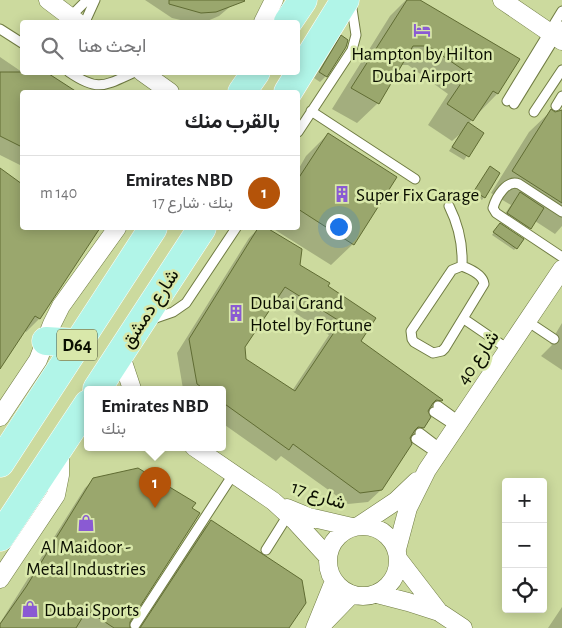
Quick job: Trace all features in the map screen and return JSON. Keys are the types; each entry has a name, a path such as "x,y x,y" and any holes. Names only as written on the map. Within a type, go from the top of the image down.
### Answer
{"main road":[{"path":"289,20 303,0"},
{"path":"300,73 345,0"},
{"path":"289,90 299,75"},
{"name":"D64","path":"0,463 152,230"},
{"name":"شارع دمشق","path":"99,386 201,230"},
{"path":"46,341 78,342"},
{"path":"0,537 60,446 84,414"}],"street":[{"path":"48,0 76,20"},
{"path":"264,20 274,0"},
{"path":"502,0 557,34"},
{"path":"147,75 170,90"},
{"path":"0,417 38,360 52,324 62,306 116,230"},
{"name":"شارع 40","path":"398,555 408,508 428,470 562,268"},
{"path":"120,354 131,386"},
{"path":"0,579 56,495 60,475 60,446"},
{"name":"شارع 17","path":"200,451 273,501 328,557"},
{"name":"شارع 40","path":"356,526 396,500 428,470"},
{"name":"شارع 17","path":"273,501 309,517 356,526"},
{"path":"398,555 398,571 393,580 386,588 376,594 364,596 352,594 342,589 334,580 329,570 328,557 332,544 340,534 356,526 372,526 383,531 392,539 398,555 439,612"},
{"path":"315,628 334,580"},
{"path":"319,628 352,594"},
{"path":"376,594 439,612 460,627"}],"lane":[{"path":"77,20 87,0"},
{"path":"78,20 95,0"},
{"path":"300,129 354,45 356,35 350,0"},
{"path":"511,102 557,34 562,11"},
{"path":"0,28 20,42"},
{"path":"562,70 537,114 562,81"},
{"path":"74,75 99,90"},
{"path":"89,84 104,85 128,75"},
{"path":"556,106 562,96"},
{"path":"311,111 415,179"},
{"path":"562,212 513,182 507,184 493,208 496,212 562,257"},
{"path":"449,206 459,230 462,266"},
{"path":"140,323 173,312 186,303 235,230"},
{"path":"462,266 480,276 484,281 483,288 445,348 438,353 429,352 412,339 411,331 452,270 462,266"},
{"path":"464,319 508,349"},
{"path":"527,321 554,339"},
{"path":"436,409 458,424"},
{"path":"418,436 440,452"},
{"path":"135,625 234,473"},
{"path":"266,550 288,515"}],"building":[{"path":"169,0 245,1 216,12 201,13 169,4"},
{"path":"407,0 420,0 520,59 498,94 493,91 473,121 447,104 468,73 428,46 413,46 379,104 351,88"},
{"path":"341,35 348,40 346,47 327,77 319,72"},
{"path":"0,72 20,72 20,75 51,75 74,90 20,90 20,146 0,136"},
{"path":"551,109 555,112 562,110 562,203 512,171"},
{"path":"468,122 484,133 469,157 452,147"},
{"name":"Super Fix Garage","path":"328,133 397,177 354,245 300,210 300,176"},
{"path":"490,166 500,173 485,198 474,191"},
{"path":"0,168 20,183 20,230 99,230 40,319 35,316 0,369"},
{"path":"520,192 544,208 531,229 507,213"},
{"path":"500,223 524,239 517,249 493,232"},
{"path":"257,230 270,230 302,249 300,265 330,283 328,286 376,318 361,341 443,400 436,400 433,403 428,411 431,417 424,428 418,427 415,430 410,438 412,444 382,490 360,493 293,444 289,450 226,405 226,386 200,386 197,384 189,339","holes":["285,287 341,322 295,391 246,359 245,347"]},
{"path":"138,468 196,503 192,508 200,513 130,622 130,628 114,628 87,610 76,628 0,628 0,624 26,587 93,478"},
{"path":"211,520 302,580 306,603 289,628 140,628"}],"place":[{"name":"Hampton by Hilton Dubai Airport","path":"422,30"},
{"name":"Super Fix Garage","path":"342,194"},
{"name":"Dubai Grand Hotel by Fortune","path":"236,313"},
{"name":"Emirates NBD","path":"155,508"},
{"name":"Al Maidoor - Metal Industries","path":"86,523"},
{"name":"Dubai Sports","path":"30,609"}]}
